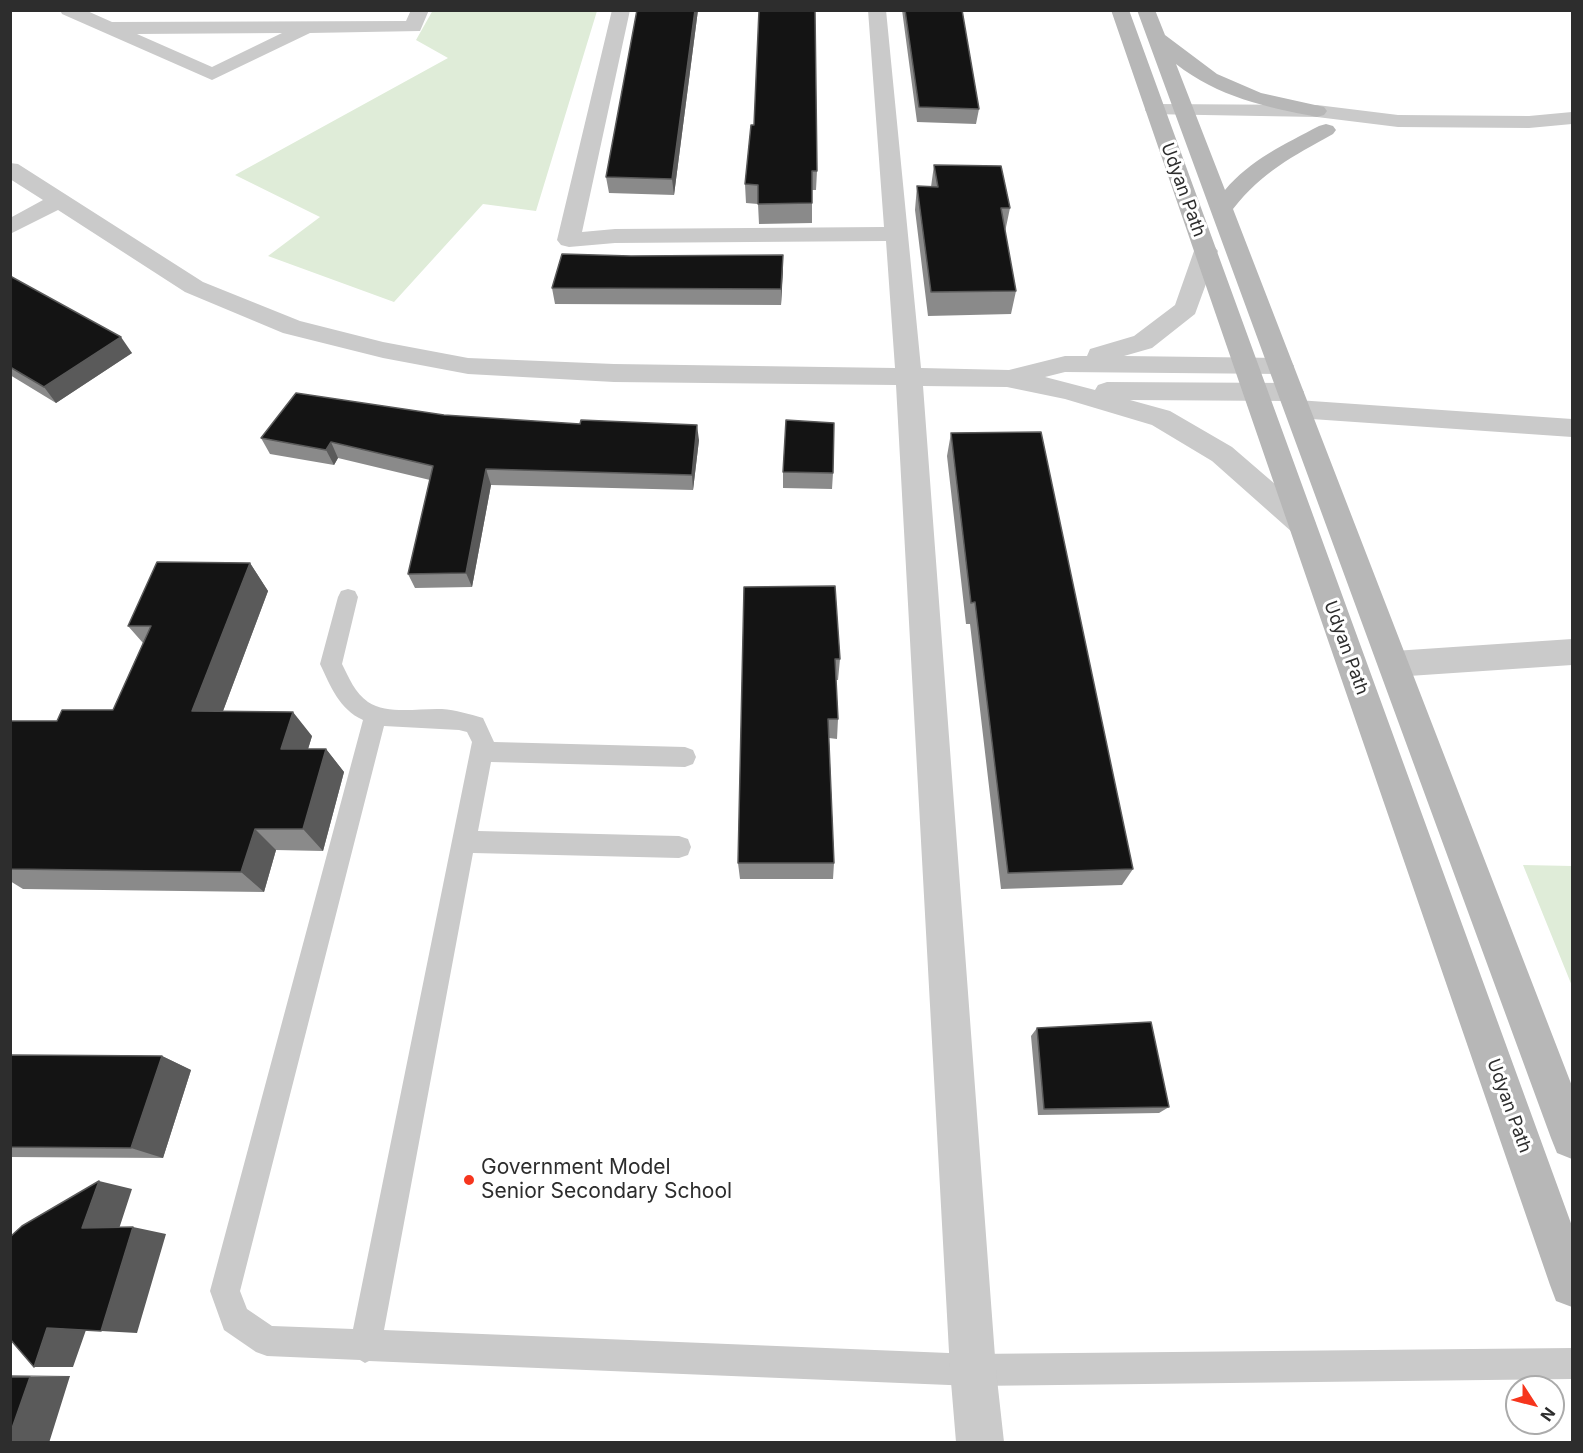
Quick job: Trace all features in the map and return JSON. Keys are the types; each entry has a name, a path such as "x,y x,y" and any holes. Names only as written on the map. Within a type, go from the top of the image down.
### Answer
{"main road":[{"name":"Udyan Path","path":"1120,10 1572,1285"},
{"name":"Udyan Path","path":"1146,10 1572,1138"},
{"path":"1156,37 1187,63 1218,83 1321,120"},
{"path":"1221,209 1244,181 1321,120"}],"street":[{"path":"69,10 212,74 310,27"},
{"path":"109,28 413,27 420,10"},
{"path":"621,10 569,240 615,236 897,234"},
{"path":"877,10 909,377 973,1370 980,1443"},
{"path":"1158,119 1529,122 1572,118"},
{"path":"10,169 194,287 292,327 383,350 479,367 614,373 1006,378 1066,377 1246,366 1290,389"},
{"path":"10,226 58,201"},
{"path":"1066,377 1143,342 1186,309 1206,251"},
{"path":"1066,377 1256,392 1290,389 1572,428"},
{"path":"1066,377 1161,418 1222,454 1302,524"},
{"path":"1394,664 1572,652"}],"lane":[{"path":"348,597 331,663 348,698 375,717 460,718 475,725 483,742 365,1347"},
{"path":"375,717 237,1236 225,1292 235,1319 267,1341 365,1347 973,1370 1572,1364"},
{"path":"482,752 685,757"},
{"path":"463,842 679,847"}],"green space":[{"path":"433,10 597,11 536,211 483,204 394,302 268,256 320,217 235,175 448,58 416,40"},
{"path":"1523,865 1572,866 1572,986"}],"building":[{"path":"637,10 695,10 672,179 606,177"},
{"path":"759,10 815,10 817,171 812,171 812,203 758,204 758,185 745,184 751,125 754,125"},
{"path":"905,10 962,10 979,109 919,107"},
{"path":"934,165 1001,166 1010,208 1001,208 1016,291 931,292 917,186 938,187"},
{"path":"562,254 783,255 781,289 552,288"},
{"path":"10,276 121,337 44,387 10,367"},
{"path":"296,393 444,415 580,424 581,420 697,425 692,475 486,469 466,573 408,574 433,466 331,442 326,450 261,438"},
{"path":"786,420 834,423 833,473 783,472"},
{"path":"1041,432 1133,869 1008,873 975,602 971,603 951,433"},
{"path":"157,562 250,563 192,711 293,712 281,749 326,749 303,829 255,829 241,872 10,869 10,722 57,721 62,710 113,710 151,626 128,626"},
{"path":"835,586 840,659 835,659 838,719 828,719 834,863 738,863 744,587"},
{"path":"1151,1022 1169,1107 1044,1109 1037,1028"},
{"path":"10,1055 162,1056 131,1148 10,1147"},
{"path":"99,1181 82,1228 133,1227 101,1331 47,1328 34,1367 10,1339 10,1237 22,1226"},
{"path":"10,1377 30,1377 10,1434"}],"place":[{"name":"Government Model Senior Secondary School","path":"469,1180"}]}
